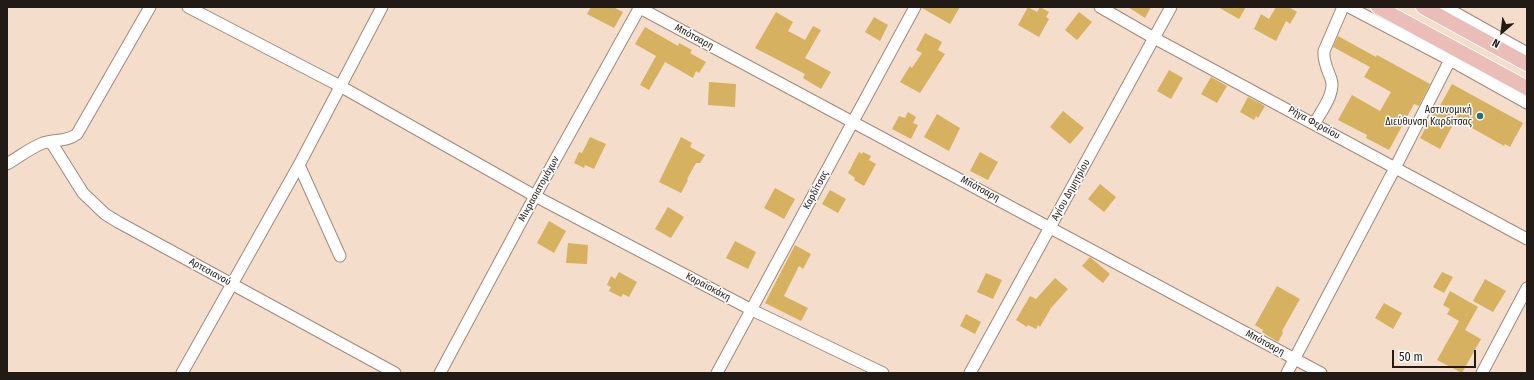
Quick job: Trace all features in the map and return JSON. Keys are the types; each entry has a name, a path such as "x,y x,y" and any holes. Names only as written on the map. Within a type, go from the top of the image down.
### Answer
{"main road":[{"path":"1378,7 1527,88"},
{"path":"1423,7 1527,64"}],"street":[{"path":"7,164 34,147 70,138 79,131 150,7"},
{"name":"Καραϊσκάκη","path":"188,7 340,86 535,196 752,310 883,373"},
{"path":"182,373 299,165 382,7"},
{"name":"Μπότσαρη","path":"639,7 1321,373"},
{"name":"Μικρασιατομάχων","path":"440,373 639,7"},
{"name":"Καρδίτσας","path":"717,373 915,7"},
{"name":"Ρήγα Φεραίου","path":"1100,7 1154,38 1527,239"},
{"name":"Αγίου Δημητρίου","path":"970,373 1171,7"},
{"path":"1314,123 1331,93 1333,85 1323,58 1324,51 1343,7"},
{"path":"1349,7 1450,60 1527,103"},
{"path":"1445,7 1527,53"},
{"path":"1287,373 1450,60"},
{"name":"Αρτεσιανού","path":"51,142 83,193 105,214 394,373"},
{"path":"299,165 340,256"},
{"path":"1482,373 1527,288"}],"building":[{"path":"591,7 613,7 623,12 614,28 587,14"},
{"path":"922,7 960,7 950,24"},
{"path":"1028,7 1037,12 1040,7 1049,12 1046,17 1049,19 1039,37 1018,25"},
{"path":"1128,7 1151,7 1145,18"},
{"path":"1218,7 1246,7 1239,19"},
{"path":"1276,7 1289,7 1297,12 1290,24 1286,21 1276,41 1254,29 1261,14 1269,19"},
{"path":"776,12 793,22 788,31 805,40 813,26 821,30 805,58 831,72 821,89 803,78 805,74 755,48"},
{"path":"1079,12 1092,22 1077,40 1065,30"},
{"path":"874,17 888,25 880,41 865,32"},
{"path":"645,27 678,46 679,43 692,50 690,53 706,62 699,73 696,71 693,78 665,62 649,90 640,85 656,56 635,44"},
{"path":"925,33 942,42 938,50 945,54 920,93 900,82 910,66 912,68 922,53 916,50"},
{"path":"1338,36 1430,84 1419,106 1414,104 1389,150 1366,138 1367,135 1338,120 1352,95 1380,111 1391,92 1364,77 1370,67 1333,47"},
{"path":"1169,70 1183,78 1171,99 1157,91"},
{"path":"1211,77 1227,86 1217,103 1201,94"},
{"path":"709,82 736,84 735,107 708,105"},
{"name":"Αστυνομική Διεύθυνση Καρδίτσας","path":"1452,84 1523,123 1510,147 1505,144 1504,146 1456,119 1440,149 1420,138 1435,110 1437,111"},
{"path":"1248,97 1265,106 1258,118 1256,116 1254,120 1240,112"},
{"path":"1063,111 1084,128 1070,144 1050,127"},
{"path":"908,112 916,117 913,123 918,125 911,139 892,129 899,116 905,118"},
{"path":"937,114 960,128 949,151 924,137"},
{"path":"590,137 606,144 594,169 585,165 584,168 574,163 579,152 582,153"},
{"path":"681,137 692,143 690,147 705,155 700,163 696,163 681,193 659,182"},
{"path":"859,152 862,154 863,152 871,156 869,160 876,164 864,186 854,180 855,178 848,173"},
{"path":"980,152 998,162 988,180 970,171"},
{"path":"1100,184 1116,197 1104,212 1088,199"},
{"path":"775,188 795,199 784,219 764,208"},
{"path":"830,190 846,199 838,213 822,204"},
{"path":"668,207 684,217 671,238 655,229"},
{"path":"549,221 566,231 554,253 537,243"},
{"path":"735,241 756,252 748,269 726,258"},
{"path":"568,243 588,245 587,264 566,263"},
{"path":"795,245 811,254 803,269 799,266 784,296 808,308 801,321 765,303"},
{"path":"1090,257 1110,274 1103,283 1082,266"},
{"path":"619,272 637,282 629,297 623,294 621,297 609,291 611,287 607,285 611,276 615,279"},
{"path":"1442,272 1453,277 1444,293 1433,287"},
{"path":"986,273 1002,280 993,299 977,292"},
{"path":"1055,278 1068,289 1051,308 1040,327 1038,325 1036,329 1028,325 1027,327 1016,320 1030,296 1036,299"},
{"path":"1485,279 1506,291 1493,312 1473,301"},
{"path":"1277,286 1300,299 1282,331 1283,333 1278,342 1262,332 1263,330 1255,325"},
{"path":"1450,291 1478,307 1465,330 1481,339 1462,373 1437,360 1459,321 1447,314 1450,309 1443,305"},
{"path":"1384,303 1402,313 1393,329 1375,318"},
{"path":"966,314 981,322 975,334 960,326"}],"place":[{"name":"Αστυνομική Διεύθυνση Καρδίτσας","path":"1480,116"}]}
